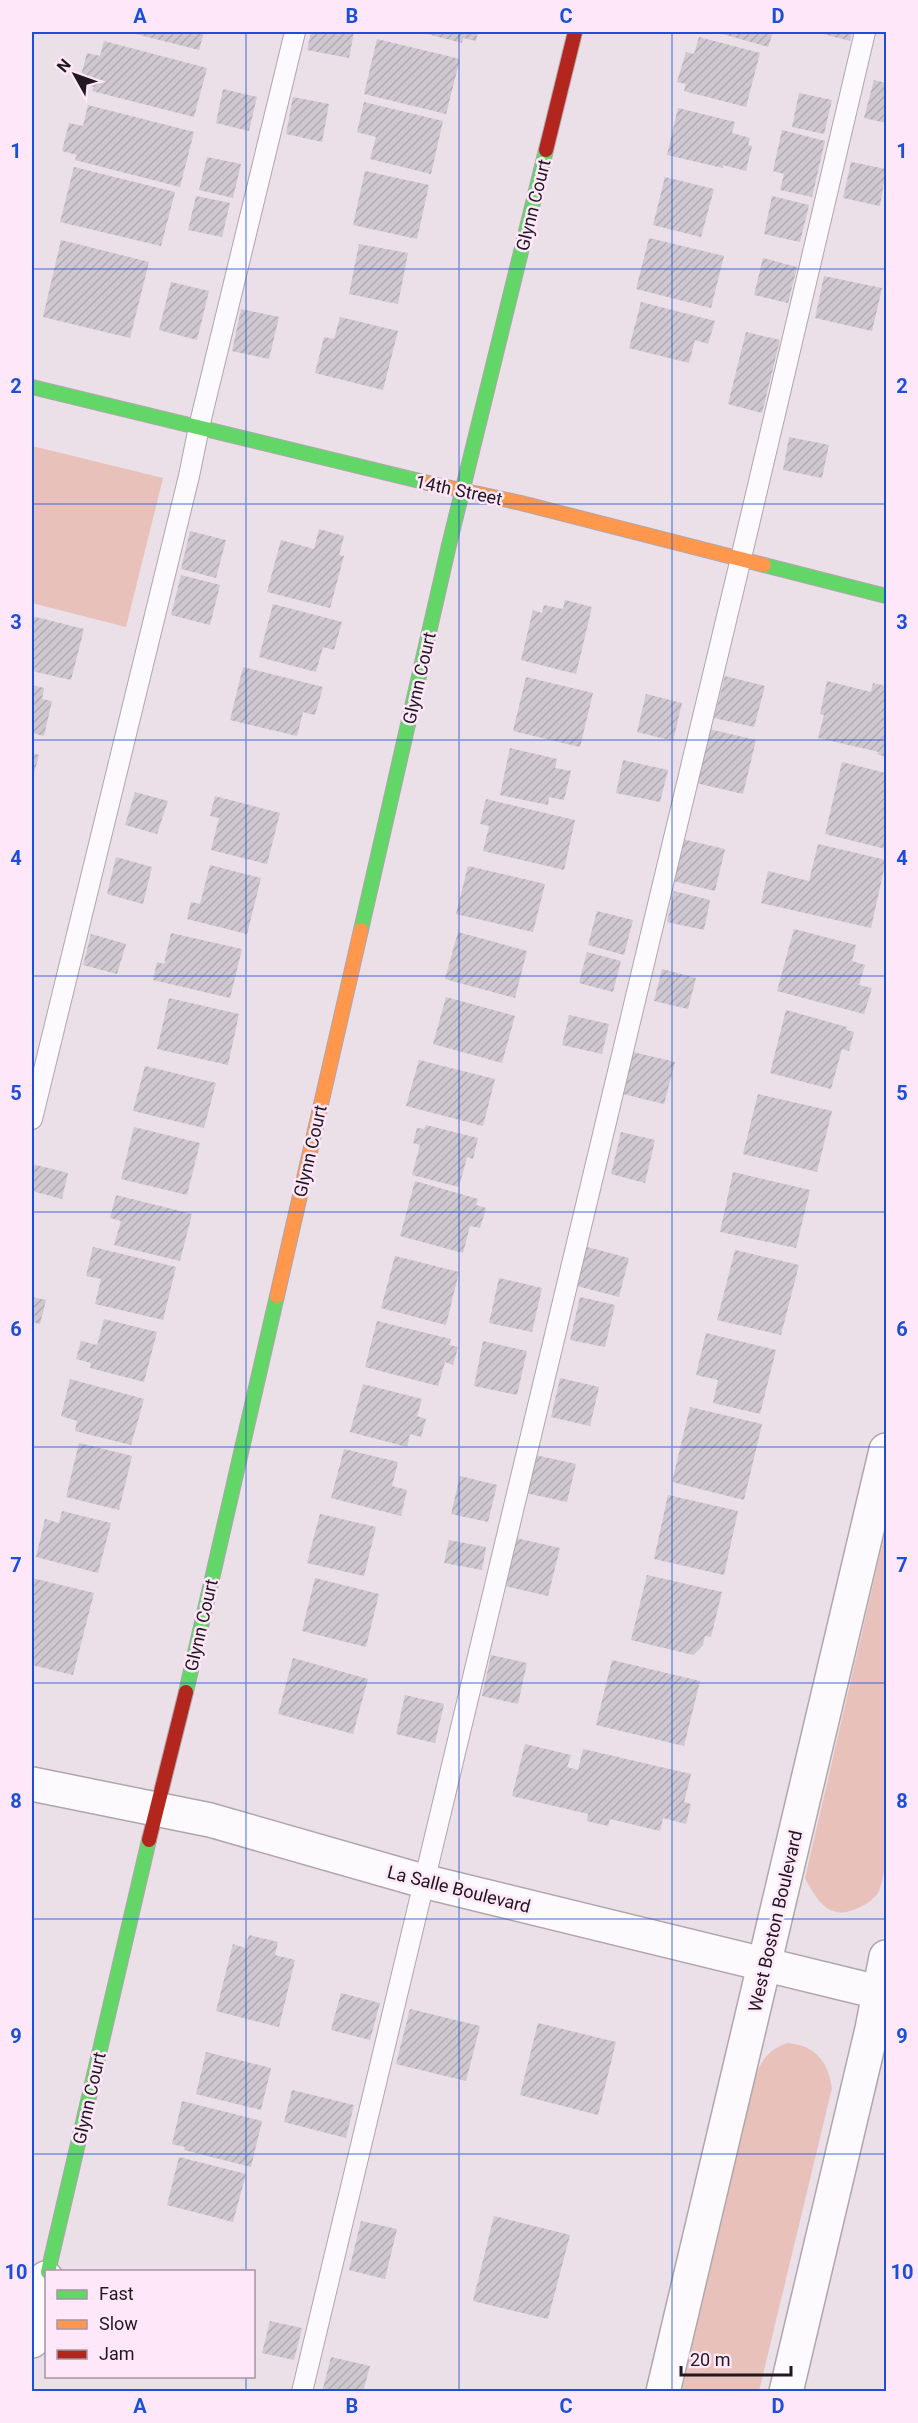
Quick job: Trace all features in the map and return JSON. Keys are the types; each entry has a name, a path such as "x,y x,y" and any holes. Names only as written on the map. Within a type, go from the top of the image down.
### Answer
{"street":[{"name":"Glynn Court","path":"48,2270 156,1810 171,1758 463,490 575,32"},
{"name":"14th Street","path":"32,387 741,558 886,596"},
{"name":"West Boston Boulevard","path":"663,2391 886,1450"},
{"name":"La Salle Boulevard","path":"32,1784 210,1820 423,1881 883,1993"},
{"path":"786,2391 883,1993 886,1957"},
{"path":"32,2341 45,2282"}],"lane":[{"path":"32,1119 295,32"},
{"path":"302,2391 865,32"}],"shaded area":[{"path":"32,446 163,478 126,627 32,603"},
{"path":"886,1529 886,1859 879,1891 875,1897 858,1908 848,1912 839,1912 819,1901 805,1878"},
{"path":"787,2043 805,2047 818,2056 827,2070 832,2088 759,2391 682,2391 756,2074 768,2055"}],"building":[{"path":"128,32 204,32 199,50"},
{"path":"311,32 354,32 349,58 307,50"},
{"path":"419,32 478,32 476,41 463,38 462,43"},
{"path":"715,32 773,32 768,47"},
{"path":"816,32 852,32 850,41"},
{"path":"699,37 760,53 746,107 684,91 686,84 677,82 686,52 694,54"},
{"path":"377,39 460,59 446,114 364,94"},
{"path":"104,41 207,68 194,117 92,91 94,87 79,83 87,53 100,56"},
{"path":"874,80 886,83 886,123 864,118"},
{"path":"223,89 257,97 249,131 216,123"},
{"path":"799,93 832,100 824,134 792,127"},
{"path":"293,97 329,104 322,142 286,134"},
{"path":"364,102 443,121 431,174 370,159 376,137 357,132"},
{"path":"88,105 194,132 180,187 75,160 77,155 62,151 69,123 83,126"},
{"path":"678,108 735,122 732,133 750,138 748,145 752,146 746,171 667,155"},
{"path":"782,130 825,141 812,197 780,190 784,174 773,171"},
{"path":"207,157 241,164 233,198 199,190"},
{"path":"851,162 886,169 880,206 843,198"},
{"path":"74,167 175,192 161,246 60,222"},
{"path":"365,171 429,185 417,239 353,225"},
{"path":"665,177 714,189 701,237 653,225"},
{"path":"196,196 230,203 222,237 188,230"},
{"path":"772,196 809,205 800,242 764,234"},
{"path":"649,238 724,256 711,308 636,289"},
{"path":"61,240 149,262 130,338 43,317"},
{"path":"359,244 408,253 398,304 349,294"},
{"path":"763,258 797,267 788,303 754,295"},
{"path":"824,276 882,288 872,331 815,318"},
{"path":"171,282 209,291 197,340 159,330"},
{"path":"641,302 715,321 708,344 695,340 689,363 629,348"},
{"path":"241,309 279,317 269,359 232,351"},
{"path":"340,317 398,331 383,390 315,373 324,337 334,339"},
{"path":"746,332 780,340 762,413 728,404"},
{"path":"789,437 829,445 822,478 783,470"},
{"path":"319,529 344,536 339,555 344,556 330,608 267,592 281,540 314,549"},
{"path":"190,531 226,540 216,578 181,569"},
{"path":"181,575 220,585 210,625 171,615"},
{"path":"565,600 592,607 576,674 521,660 533,610 542,613 544,605 563,609"},
{"path":"273,604 342,622 334,650 323,647 316,672 259,657"},
{"path":"32,616 84,629 71,680 32,671"},
{"path":"243,667 323,687 315,715 303,712 297,736 230,720"},
{"path":"725,676 765,686 754,727 714,718"},
{"path":"526,677 593,693 580,747 513,731"},
{"path":"827,681 871,692 873,683 886,686 886,757 877,754 879,752 818,738 824,715 820,714"},
{"path":"32,685 44,688 42,699 52,701 44,736 32,733"},
{"path":"646,694 682,703 673,741 637,732"},
{"path":"709,729 756,740 743,794 696,783"},
{"path":"510,748 557,759 555,768 571,771 564,800 549,797 548,805 500,795"},
{"path":"32,753 39,755 32,781"},
{"path":"623,760 668,770 660,802 616,793"},
{"path":"842,762 886,773 886,849 825,834"},
{"path":"135,792 168,801 157,834 125,825"},
{"path":"215,796 280,813 267,864 211,850 219,818 210,816"},
{"path":"486,799 575,820 564,870 483,851 489,826 480,824"},
{"path":"682,839 725,849 715,891 673,881"},
{"path":"818,844 886,860 871,928 761,903 768,871 809,881"},
{"path":"116,857 152,867 143,904 107,894"},
{"path":"210,865 261,878 247,934 187,919 191,902 200,904"},
{"path":"468,866 545,884 533,932 456,914"},
{"path":"674,891 710,900 704,930 667,922"},
{"path":"597,911 633,920 624,955 588,945"},
{"path":"794,929 856,945 852,961 865,965 859,985 872,988 864,1014 777,991"},
{"path":"458,932 527,951 515,998 445,979"},
{"path":"171,933 242,949 230,998 153,980 157,962 164,964"},
{"path":"91,934 126,944 117,974 83,965"},
{"path":"587,952 621,961 613,992 579,983"},
{"path":"662,969 696,978 688,1009 654,1001"},
{"path":"446,997 515,1016 502,1063 433,1044"},
{"path":"169,998 239,1014 228,1065 157,1049"},
{"path":"786,1010 847,1027 847,1030 854,1032 849,1051 842,1049 831,1089 770,1073"},
{"path":"569,1015 609,1024 602,1054 562,1045"},
{"path":"633,1052 675,1062 664,1104 623,1094"},
{"path":"419,1060 495,1079 483,1126 406,1106"},
{"path":"145,1066 216,1083 204,1128 133,1111"},
{"path":"758,1094 832,1111 817,1172 743,1154"},
{"path":"426,1125 478,1138 473,1159 467,1157 459,1187 412,1175 420,1145 413,1143 417,1128 424,1129"},
{"path":"134,1127 200,1143 187,1195 121,1179"},
{"path":"621,1132 655,1140 645,1183 611,1174"},
{"path":"32,1164 68,1173 62,1199 32,1191"},
{"path":"733,1172 810,1190 796,1248 720,1232"},
{"path":"415,1181 478,1199 476,1205 486,1208 480,1228 470,1226 463,1253 400,1236"},
{"path":"116,1195 192,1214 180,1261 114,1245 121,1221 110,1218"},
{"path":"93,1247 176,1267 163,1320 95,1304 101,1279 86,1276"},
{"path":"587,1247 629,1258 619,1297 577,1286"},
{"path":"735,1250 799,1265 781,1335 717,1320"},
{"path":"395,1256 459,1272 446,1325 381,1308"},
{"path":"499,1278 542,1288 532,1332 489,1323"},
{"path":"32,1297 46,1300 40,1324 32,1322"},
{"path":"580,1297 615,1305 605,1347 570,1340"},
{"path":"104,1319 157,1332 144,1382 90,1368 91,1363 76,1359 81,1341 97,1345"},
{"path":"377,1321 451,1339 449,1345 458,1347 453,1365 445,1362 438,1386 365,1367"},
{"path":"706,1333 776,1350 760,1414 713,1403 718,1380 696,1375"},
{"path":"483,1341 527,1351 517,1395 474,1386"},
{"path":"560,1378 599,1387 590,1426 551,1417"},
{"path":"70,1379 144,1399 131,1445 75,1431 77,1421 61,1416"},
{"path":"363,1384 422,1399 417,1416 426,1419 421,1437 410,1434 407,1447 350,1432"},
{"path":"690,1407 762,1424 744,1500 672,1482"},
{"path":"79,1443 132,1456 119,1510 66,1497"},
{"path":"344,1449 398,1462 392,1486 407,1490 401,1516 331,1498"},
{"path":"535,1455 576,1464 567,1502 526,1493"},
{"path":"460,1476 497,1485 488,1522 451,1514"},
{"path":"668,1495 738,1511 724,1575 654,1559"},
{"path":"62,1511 111,1523 98,1573 36,1557 45,1519 59,1523"},
{"path":"320,1514 376,1527 364,1576 307,1563"},
{"path":"516,1538 560,1548 548,1596 505,1586"},
{"path":"449,1540 486,1547 482,1570 444,1563"},
{"path":"647,1575 722,1592 711,1637 705,1636 703,1645 693,1655 631,1640"},
{"path":"32,1578 94,1593 73,1675 32,1665"},
{"path":"315,1578 379,1594 366,1647 302,1631"},
{"path":"491,1655 527,1663 518,1704 482,1696"},
{"path":"293,1658 368,1679 353,1734 278,1714"},
{"path":"612,1660 700,1681 684,1746 596,1725"},
{"path":"405,1695 444,1704 435,1743 396,1734"},
{"path":"525,1744 571,1755 567,1767 578,1770 583,1749 691,1774 684,1802 691,1804 686,1824 663,1818 660,1831 610,1819 608,1826 587,1821 588,1814 512,1796"},
{"path":"249,1935 278,1942 275,1955 295,1960 279,2027 216,2011 233,1944 245,1948"},
{"path":"341,1993 380,2003 370,2040 331,2030"},
{"path":"410,2009 480,2026 466,2081 396,2064"},
{"path":"538,2023 616,2042 598,2115 520,2095"},
{"path":"206,2052 271,2068 261,2110 196,2094"},
{"path":"292,2090 354,2105 346,2138 284,2122"},
{"path":"182,2101 262,2121 251,2167 184,2150 185,2147 172,2144"},
{"path":"179,2157 246,2174 233,2222 167,2205"},
{"path":"494,2216 570,2235 548,2319 473,2301"},
{"path":"361,2221 397,2229 385,2279 349,2270"},
{"path":"270,2321 302,2328 294,2360 262,2353"},
{"path":"331,2357 370,2366 363,2392 322,2392"}],"traffic: fast":[{"path":"361,930 449,545 546,150"},
{"path":"32,387 428,483"},
{"path":"764,565 886,596"},
{"path":"186,1692 277,1296"},
{"path":"48,2270 149,1840"}],"traffic: slow":[{"path":"428,483 521,503 764,565"},
{"path":"277,1296 361,930"}],"traffic: jam":[{"path":"546,150 575,32"},
{"path":"149,1840 186,1692"}]}
